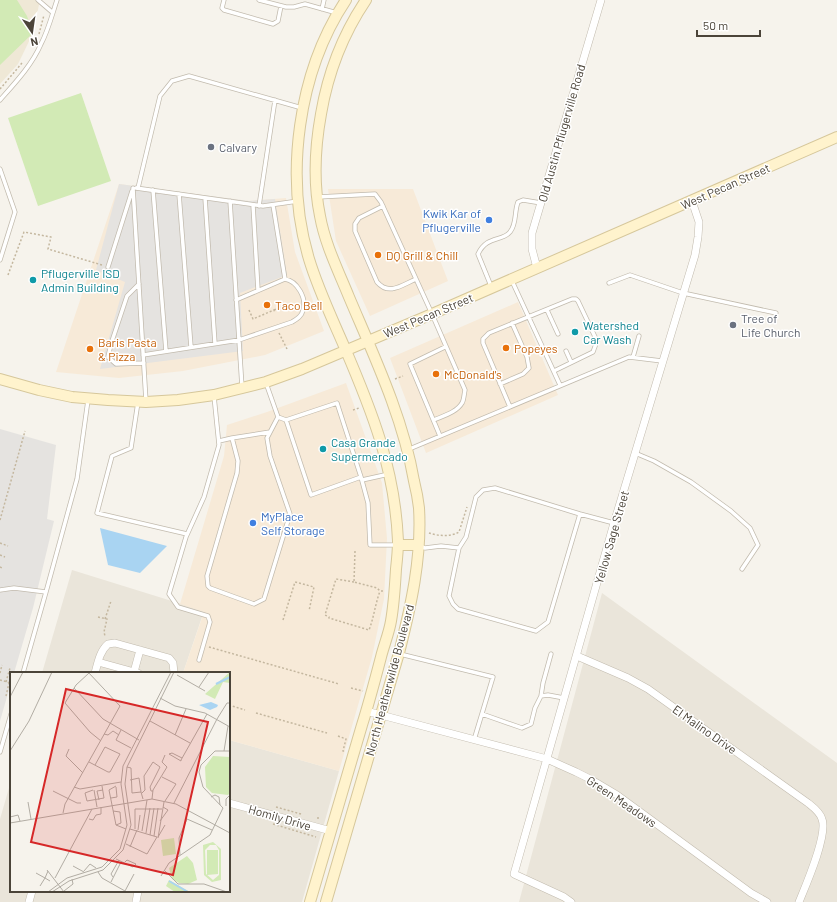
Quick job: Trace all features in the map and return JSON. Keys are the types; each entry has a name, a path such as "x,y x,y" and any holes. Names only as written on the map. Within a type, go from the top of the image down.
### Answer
{"main road":[{"name":"North Heatherwilde Boulevard","path":"310,902 391,621 398,545 396,510 390,474 383,446 370,409 317,282 304,239 298,201 298,157 303,108 312,71 337,13 346,0"},
{"name":"North Heatherwilde Boulevard","path":"326,902 408,620 415,582 418,545 419,507 407,450 392,402 328,248 317,197 316,151 323,98 337,55 352,22 366,0"},
{"path":"337,13 352,22"},
{"name":"West Pecan Street","path":"0,379 39,390 72,397 142,401 178,400 214,395 266,382 302,369 367,340 432,314 837,137"},
{"path":"298,201 317,197"},
{"path":"398,545 418,545"}],"street":[{"name":"Old Austin Pflugerville Road","path":"537,268 532,249 532,233 601,0"},
{"name":"Yellow Sage Street","path":"571,902 514,874 614,523 695,254 699,222 692,200"},
{"path":"95,672 104,648 108,644 115,643 169,658 173,663 174,672"},
{"path":"98,662 136,672 140,650"},
{"name":"El Malino Drive","path":"577,656 628,678 648,689 818,811 823,819 821,842 799,902"},
{"name":"Green Meadows","path":"366,711 547,759 590,779 616,795 751,893 767,902"},
{"name":"Homily Drive","path":"230,803 331,831"},
{"path":"29,902 32,892"},
{"path":"136,902 138,892"}],"lane":[{"path":"38,0 52,12"},
{"path":"0,100 34,58 42,44 57,0"},
{"path":"224,0 222,8 224,10 274,24 278,21 281,6"},
{"path":"259,0 294,8 306,2 322,9 337,13"},
{"path":"322,9 324,0"},
{"path":"138,188 160,96 172,81 189,76 303,108"},
{"path":"259,206 275,100"},
{"path":"0,169 15,212 0,260"},
{"path":"133,188 259,206 298,201"},
{"path":"108,267 133,188"},
{"path":"133,188 144,363 142,401 131,448 112,456 97,514 187,534"},
{"path":"153,190 166,351"},
{"path":"179,194 191,347"},
{"path":"317,197 374,194 383,206 465,390 462,404 457,409 434,420"},
{"path":"205,198 215,344"},
{"path":"492,287 478,254 481,247 489,241 509,234 514,227 518,202 523,200 541,203"},
{"path":"230,202 242,388"},
{"path":"253,205 258,290"},
{"path":"273,205 285,279"},
{"path":"383,206 359,218 355,224 355,230 377,282 381,286 392,290 416,279"},
{"path":"609,284 630,275 683,293 776,313"},
{"path":"143,355 239,340 292,322 298,318 303,311 304,301 295,284 285,279 236,300"},
{"path":"511,279 560,385"},
{"path":"139,284 127,296 108,357 116,364 144,363"},
{"path":"510,407 483,343 483,339 489,332 572,299 576,299 597,341 593,352 554,371"},
{"path":"547,310 558,334"},
{"path":"500,384 523,374 529,368 527,357 512,323"},
{"path":"633,357 639,336"},
{"path":"440,436 410,364 445,348"},
{"path":"566,351 571,362"},
{"path":"407,450 629,357 664,361"},
{"path":"232,438 238,461 237,473 207,576 208,586 254,604 264,599 290,514 270,456 267,438 278,417 266,382"},
{"path":"199,660 210,622 208,616 178,607 169,594 187,534 204,497 219,445 214,395"},
{"path":"23,672 77,479 88,399"},
{"path":"278,417 286,420 337,403 368,503 370,545 398,545"},
{"path":"286,420 311,494 361,478 390,474"},
{"path":"219,441 270,432"},
{"path":"635,453 654,461 691,482 731,511 750,528 758,545 742,570"},
{"path":"580,514 548,622 536,630 458,609 453,604 449,596 459,548 466,536 476,497 483,490 495,488 614,523"},
{"path":"418,545 426,548 441,546 459,548"},
{"path":"0,590 14,588 46,592"},
{"path":"399,653 493,677 474,740"},
{"path":"482,714 522,728 531,724 535,708 541,696 542,683 551,654"},
{"path":"541,696 548,695 565,698"},
{"path":"0,752 10,717"}],"path":[{"path":"36,39 44,15"},
{"path":"0,89 22,63"},
{"path":"8,275 24,232 52,237 48,249 108,267"},
{"path":"249,310 253,319 274,312 286,305"},
{"path":"278,331 287,349"},
{"path":"395,379 403,376"},
{"path":"353,410 361,408"},
{"path":"0,520 25,431"},
{"path":"425,531 434,534 456,534 461,530 466,507"},
{"path":"0,543 8,546"},
{"path":"354,582 355,551"},
{"path":"0,555 5,557"},
{"path":"380,591 374,608 376,611 369,630 329,618 325,615 336,579 377,588 380,591 387,591"},
{"path":"283,620 295,582 314,587 309,611"},
{"path":"106,636 104,632 107,619 105,619 111,602"},
{"path":"98,617 105,619"},
{"path":"203,645 339,684"},
{"path":"0,674 2,665"},
{"path":"6,682 10,668"},
{"path":"0,680 10,683 6,696"},
{"path":"351,688 363,691"},
{"path":"230,705 245,710"},
{"path":"256,713 327,733"},
{"path":"338,736 346,739 343,751 346,752"},
{"path":"276,807 304,815"},
{"path":"311,817 321,818"},
{"path":"273,824 316,837"}],"shaded area":[{"path":"0,0 40,0 33,33 18,64 0,84"},
{"path":"119,184 249,201 286,198 295,252 324,331 265,355 183,371 119,378 56,372"},
{"path":"119,184 249,201 275,199 287,275 240,293 243,351 100,369 125,282 96,270"},
{"path":"328,189 413,189 448,281 370,316 336,241"},
{"path":"518,302 558,395 426,453 390,358"},
{"path":"346,383 382,483 387,538 384,599 372,657 339,771 230,740 230,672 183,672 204,612 180,604 224,456 227,425"},
{"path":"0,429 56,445 47,519 54,521 33,608 14,672 10,672 10,686 0,721"},
{"path":"72,570 204,611 183,672 42,672"},
{"path":"602,593 837,763 837,902 519,902"},
{"path":"230,740 339,771 302,902 0,902 0,819 10,784 10,892 230,892"}],"green space":[{"path":"0,0 17,0 27,16 33,33 0,65"},
{"path":"81,93 111,181 38,206 8,118"}],"water":[{"path":"100,528 167,546 140,573 108,565"}],"place":[{"name":"Calvary","path":"211,147"},
{"name":"Kwik Kar of Pflugerville","path":"489,220"},
{"name":"DQ Grill & Chill","path":"378,255"},
{"name":"Pflugerville ISD Admin Building","path":"33,280"},
{"name":"Taco Bell","path":"267,305"},
{"name":"Tree of Life Church","path":"733,325"},
{"name":"Watershed Car Wash","path":"575,332"},
{"name":"Popeyes","path":"506,348"},
{"name":"Baris Pasta & Pizza","path":"90,349"},
{"name":"McDonald's","path":"436,374"},
{"name":"Casa Grande Supermercado","path":"323,449"},
{"name":"MyPlace Self Storage","path":"253,523"}]}
